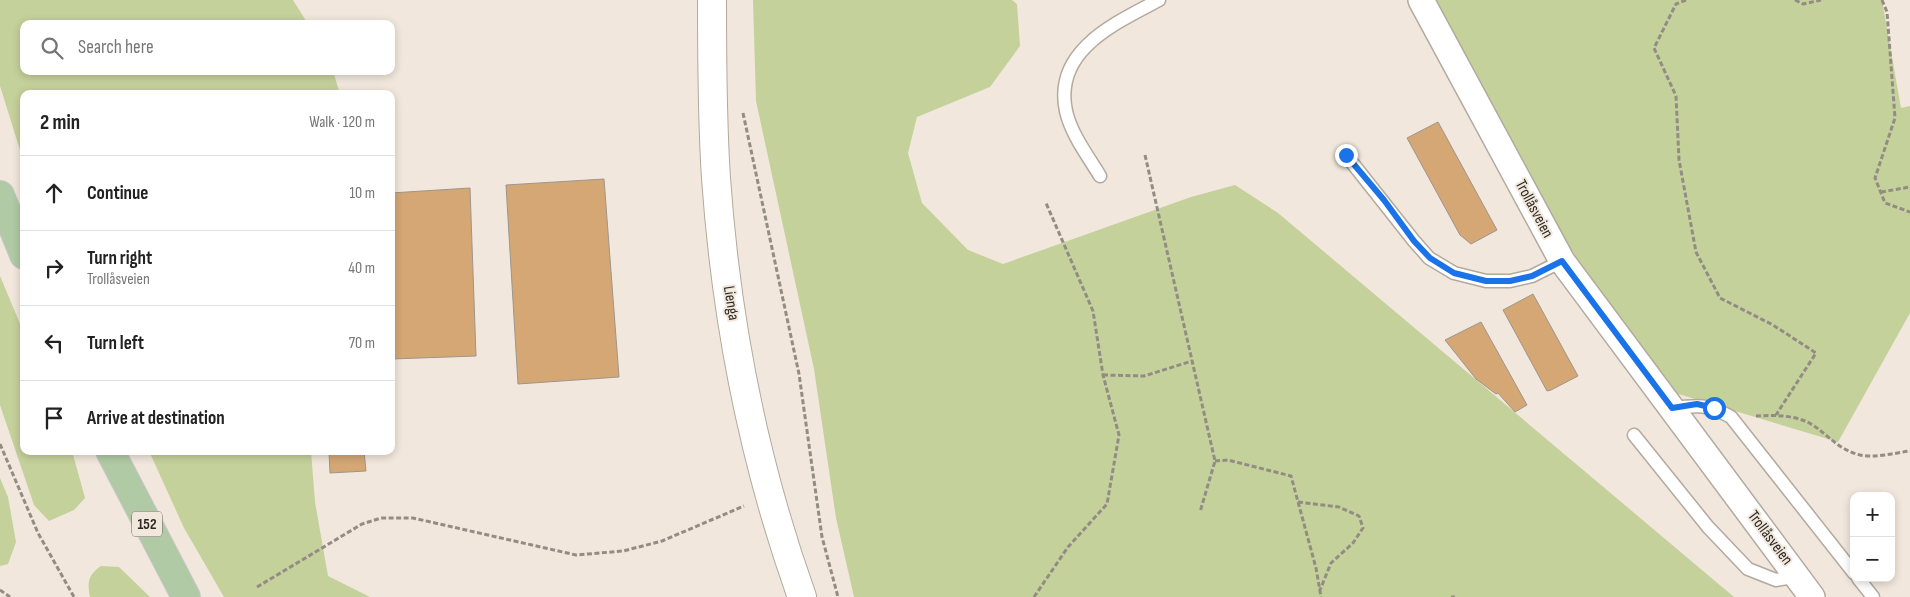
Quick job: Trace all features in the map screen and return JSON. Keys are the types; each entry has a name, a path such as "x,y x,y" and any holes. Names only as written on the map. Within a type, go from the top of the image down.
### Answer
{"main road":[{"path":"0,195 20,244"},
{"name":"152","path":"112,455 186,597"}],"street":[{"name":"Lienga","path":"712,0 714,148 722,242 742,372 770,493 802,597"},
{"name":"Trollåsveien","path":"1421,0 1562,261 1812,597"}],"lane":[{"path":"1100,176 1074,132 1066,111 1066,87 1070,66 1081,50 1094,37 1153,1"},
{"path":"1346,155 1384,200 1414,241 1430,258 1454,273 1486,281 1510,281 1532,276 1562,261"},
{"path":"1672,408 1697,404 1714,408 1730,417 1850,568"},
{"path":"1634,435 1708,527 1748,569 1776,580 1798,576"},
{"path":"1861,582 1873,597"}],"path":[{"path":"1686,0 1676,4 1654,48 1676,96 1679,160 1696,252 1720,298 1773,325 1816,353 1776,415"},
{"path":"1795,0 1803,4 1821,0"},
{"path":"1882,0 1887,12 1894,118 1875,178 1885,202 1910,212"},
{"path":"741,104 750,155 799,374 822,537 838,597"},
{"path":"1145,155 1215,461 1200,512"},
{"path":"1881,192 1910,187"},
{"path":"1034,597 1068,547 1107,504 1118,435 1102,375 1093,311 1046,202"},
{"path":"1102,375 1144,376 1192,361"},
{"path":"1730,417 1776,415 1806,421 1837,446 1861,455 1882,455 1910,451"},
{"path":"0,444 38,533 74,597"},
{"path":"1215,461 1228,460 1291,476 1321,597"},
{"path":"257,587 362,524 382,518 413,518 576,555 623,551 662,541 723,516 770,493"},
{"path":"1298,502 1339,507 1359,516 1363,528 1353,543 1331,563 1320,590"},
{"path":"0,590 10,597"}],"green space":[{"path":"0,0 293,0 306,20 20,20 20,75 334,75 339,90 20,90 20,150 0,86"},
{"path":"753,0 1012,0 1017,4 1020,46 990,87 917,117 908,153 922,203 968,250 1003,264 1191,197 1235,185 1278,213 1734,597 854,597 836,518 814,369 756,101"},
{"path":"1416,0 1882,0 1901,108 1910,106 1910,313 1838,442 1675,393 1545,236"},
{"path":"0,276 20,324 20,455 73,455 85,498 74,510 49,521 34,505 0,405"},
{"path":"151,455 311,455 315,502 328,576 370,597 224,597 184,528"},
{"path":"0,478 8,497 16,542 8,564 0,566"},
{"path":"101,566 119,567 150,597 90,597 91,576"}],"building":[{"path":"1438,122 1497,230 1471,244 1460,235 1407,138"},
{"path":"604,179 619,377 518,384 506,185"},
{"path":"470,188 476,356 395,359 395,193"},
{"path":"1533,294 1578,376 1547,391 1503,310"},
{"path":"1481,322 1527,405 1515,412 1498,393 1496,394 1476,379 1445,340"},
{"path":"329,455 364,455 366,471 330,473"}],"route":[{"path":"1346,155 1384,200 1414,241 1430,258 1454,273 1486,281 1510,281 1532,276 1562,261 1672,408 1697,404 1714,408"}]}
